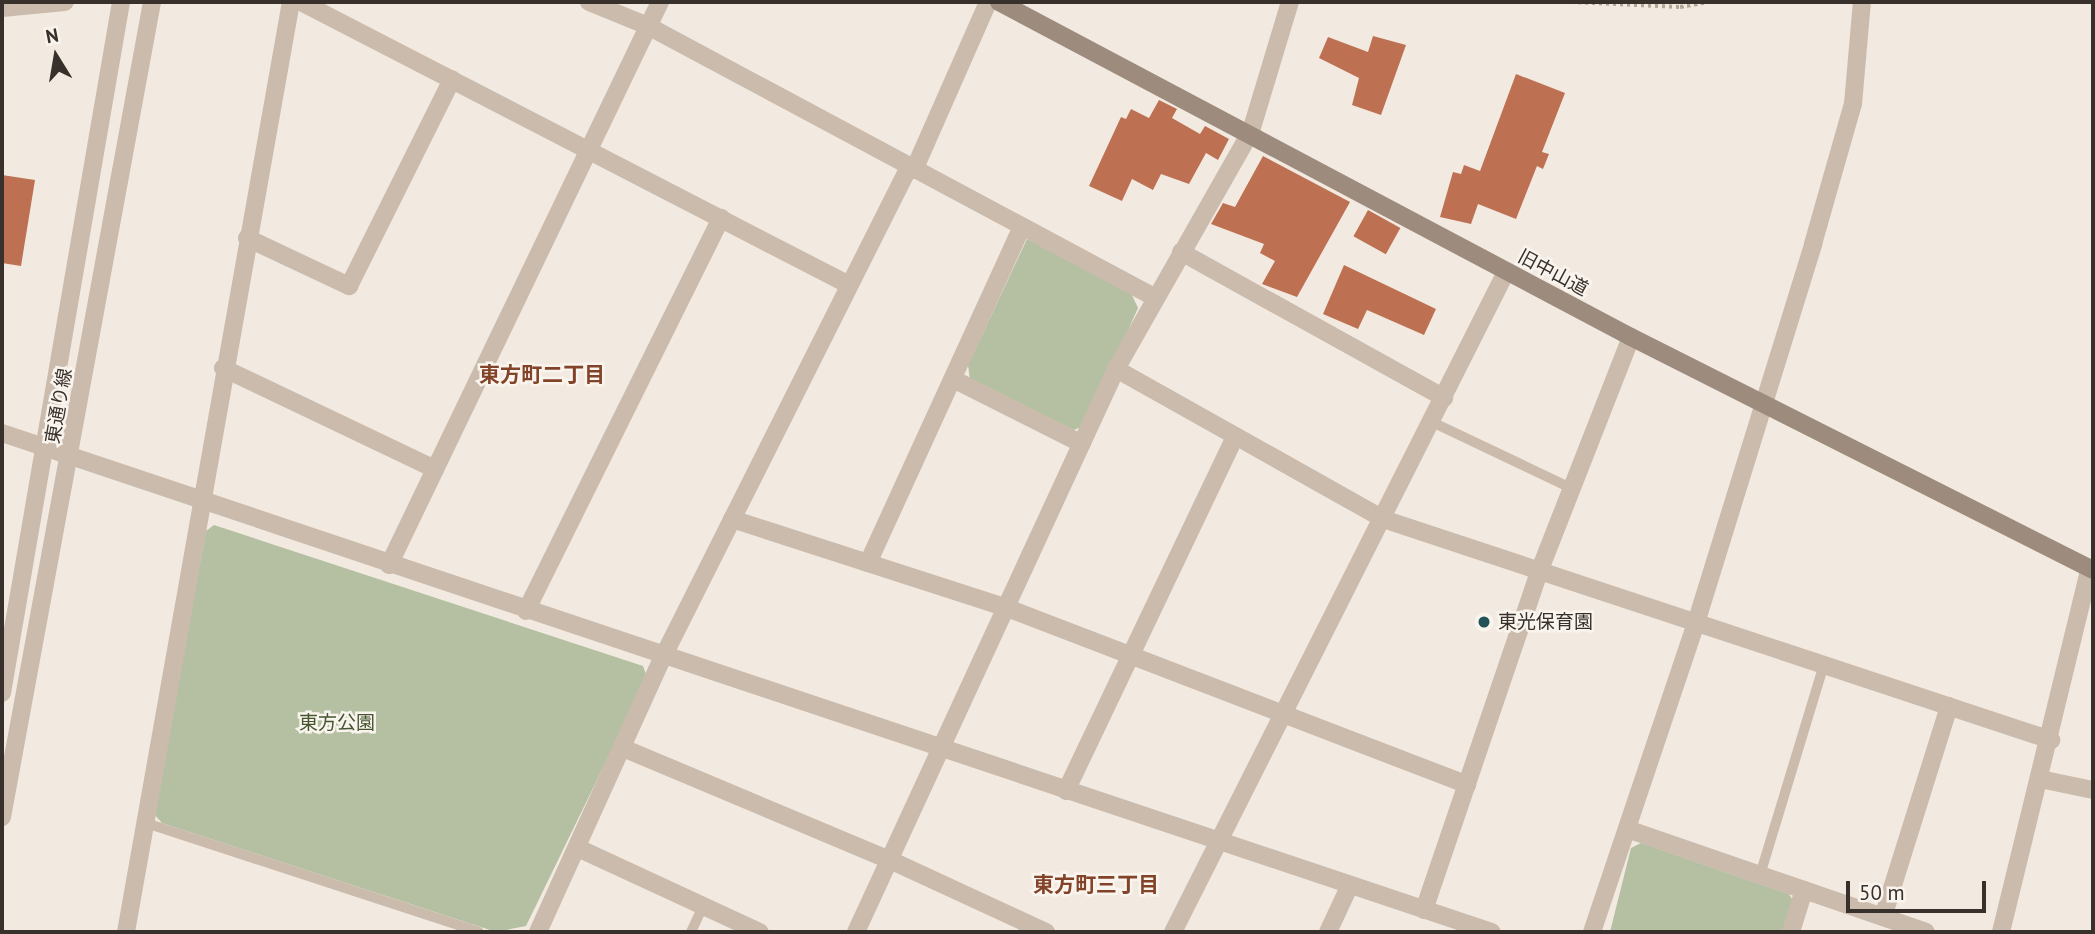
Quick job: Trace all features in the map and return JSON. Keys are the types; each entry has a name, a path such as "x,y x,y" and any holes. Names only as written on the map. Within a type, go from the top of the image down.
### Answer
{"main road":[{"name":"旧中山道","path":"999,2 1251,131 1506,272 1631,337 2091,569"}],"street":[{"path":"2,8 65,2"},
{"name":"東通り線","path":"2,693 121,2"},
{"name":"東通り線","path":"2,817 71,457 152,2"},
{"path":"126,932 223,368 290,2"},
{"path":"301,2 849,285"},
{"path":"589,2 648,26 1154,297"},
{"path":"389,565 660,2"},
{"path":"538,932 580,849 663,657 849,285 912,169 988,2"},
{"path":"856,932 1116,369 1154,297 1251,131 1290,2"},
{"path":"1592,932 1696,623 1764,406 1853,104 1862,2"},
{"path":"247,238 349,286 452,79"},
{"path":"526,611 721,218"},
{"path":"868,563 1022,227"},
{"path":"1181,252 1444,398"},
{"path":"1173,932 1215,841 1383,519 1506,272"},
{"path":"1424,910 1539,572 1631,337"},
{"path":"223,368 435,469"},
{"path":"1116,369 1383,519 2051,740"},
{"path":"953,379 1082,444"},
{"path":"2,433 1349,887 1492,932"},
{"path":"1066,791 1127,656 1235,436"},
{"path":"732,519 1007,608 1280,717 1468,785"},
{"path":"2001,932 2051,740 2091,569"},
{"path":"1883,917 1949,706"},
{"path":"623,748 890,860 1046,932"},
{"path":"2040,779 2093,790"},
{"path":"1627,829 1926,932"},
{"path":"580,849 760,932"},
{"path":"1328,932 1349,887"},
{"path":"1791,932 1804,890"}],"lane":[{"path":"1432,422 1573,489"},
{"path":"1760,875 1824,665"},
{"path":"146,823 479,932"},
{"path":"691,932 703,906"}],"path":[{"path":"1571,2 1679,8 1709,2"}],"green space":[{"path":"1027,239 1131,293 1138,308 1085,425 1074,430 970,380 968,365"},
{"name":"東方公園","path":"214,525 643,666 647,677 526,926 496,932 162,823 154,814 206,531"},
{"path":"1641,843 1789,894 1794,902 1785,932 1610,932 1631,848"}],"building":[{"path":"1373,36 1406,45 1381,115 1352,105 1359,78 1319,58 1328,37 1368,52"},
{"path":"1516,74 1565,93 1542,152 1549,154 1543,169 1537,166 1516,219 1478,204 1471,224 1440,217 1453,172 1461,174 1464,165 1480,171"},
{"path":"1159,100 1177,109 1172,118 1200,134 1205,126 1229,139 1218,160 1206,153 1189,184 1161,174 1153,190 1132,179 1122,201 1089,186 1121,117 1126,119 1131,109 1149,118"},
{"path":"1263,156 1350,202 1297,297 1262,284 1275,261 1260,253 1264,244 1211,224 1223,203 1235,207"},
{"path":"2,175 35,180 21,266 2,263"},
{"path":"1368,210 1400,228 1386,254 1353,236"},
{"path":"1344,265 1436,309 1424,335 1367,310 1358,329 1323,314"}],"place":[{"name":"東光保育園","path":"1484,622"}],"district":[{"name":"東方町二丁目","path":"542,375"},
{"name":"東方町三丁目","path":"1096,885"}]}
